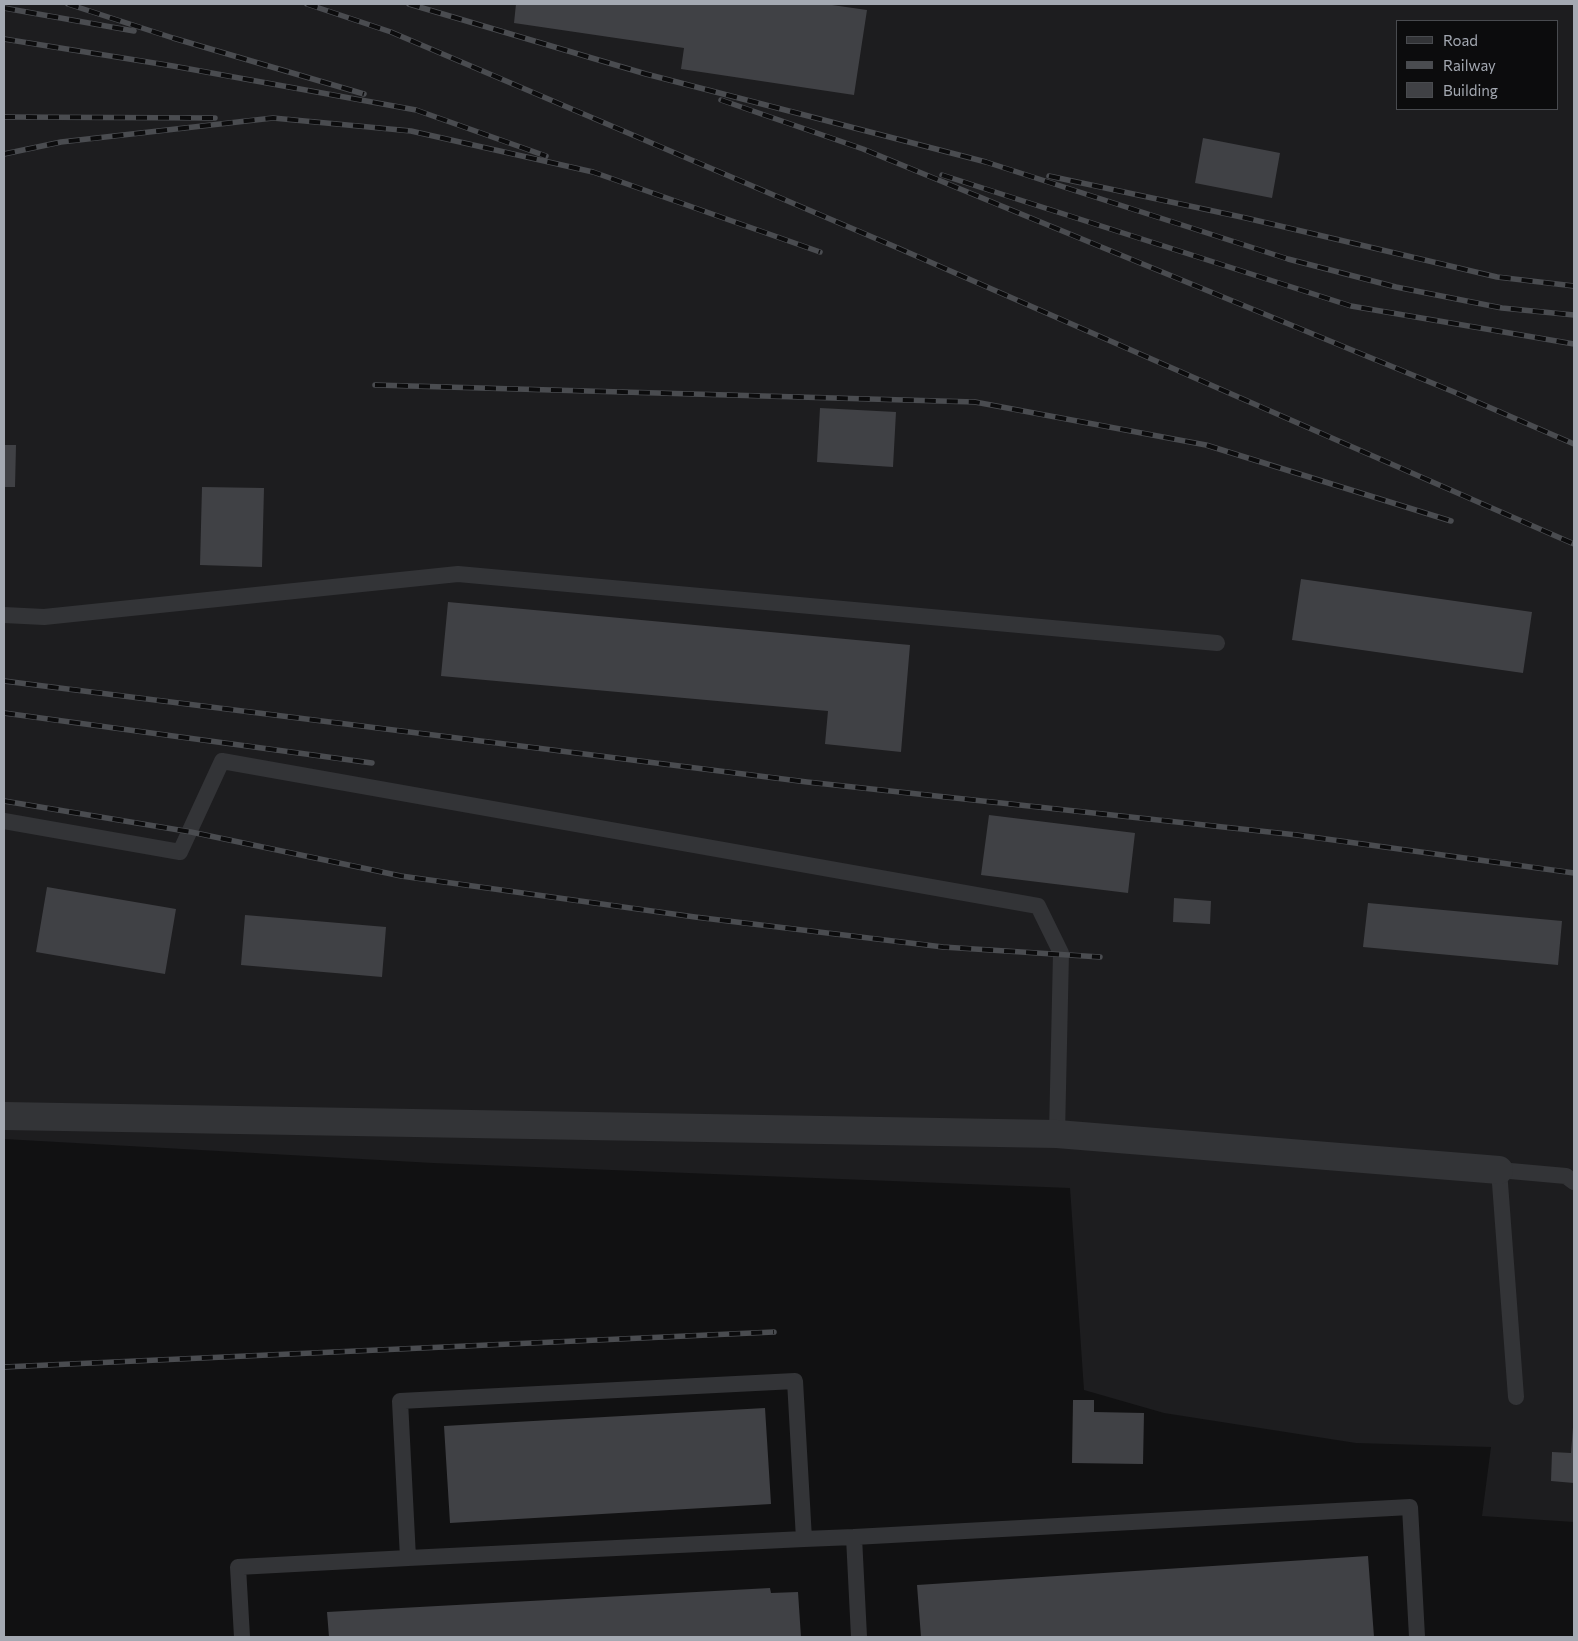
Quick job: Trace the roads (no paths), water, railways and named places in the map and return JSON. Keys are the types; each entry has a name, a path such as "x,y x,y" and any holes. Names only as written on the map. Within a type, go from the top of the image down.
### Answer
{"street":[{"path":"4,1116 1057,1134 1499,1170"}],"lane":[{"path":"4,615 44,617 458,574 1216,643"},
{"path":"4,821 180,852 222,761 1038,906 1061,953 1057,1134"},
{"path":"1516,1397 1499,1170 1566,1176 1574,1182"},
{"path":"408,1558 400,1401 795,1381 804,1539"},
{"path":"242,1637 238,1567 1410,1507 1418,1637"},
{"path":"854,1536 859,1637"}],"railway":[{"path":"68,4 173,38 364,94"},
{"path":"307,4 391,32 898,248 1574,544"},
{"path":"409,4 646,74 986,162 1288,259 1396,287 1502,308 1574,315"},
{"path":"4,8 134,31"},
{"path":"4,39 173,66 416,110 546,156"},
{"path":"721,100 863,149 1454,392 1574,444"},
{"path":"4,117 215,118"},
{"path":"4,154 61,142 273,118 411,131 593,172 820,252"},
{"path":"942,175 1351,306 1574,344"},
{"path":"1049,176 1246,218 1497,277 1574,286"},
{"path":"375,385 975,402 1206,445 1451,521"},
{"path":"4,681 807,782 1297,835 1574,873"},
{"path":"4,713 372,763"},
{"path":"4,801 191,832 401,876 695,917 943,947 1100,957"},
{"path":"4,1367 774,1332"}]}
